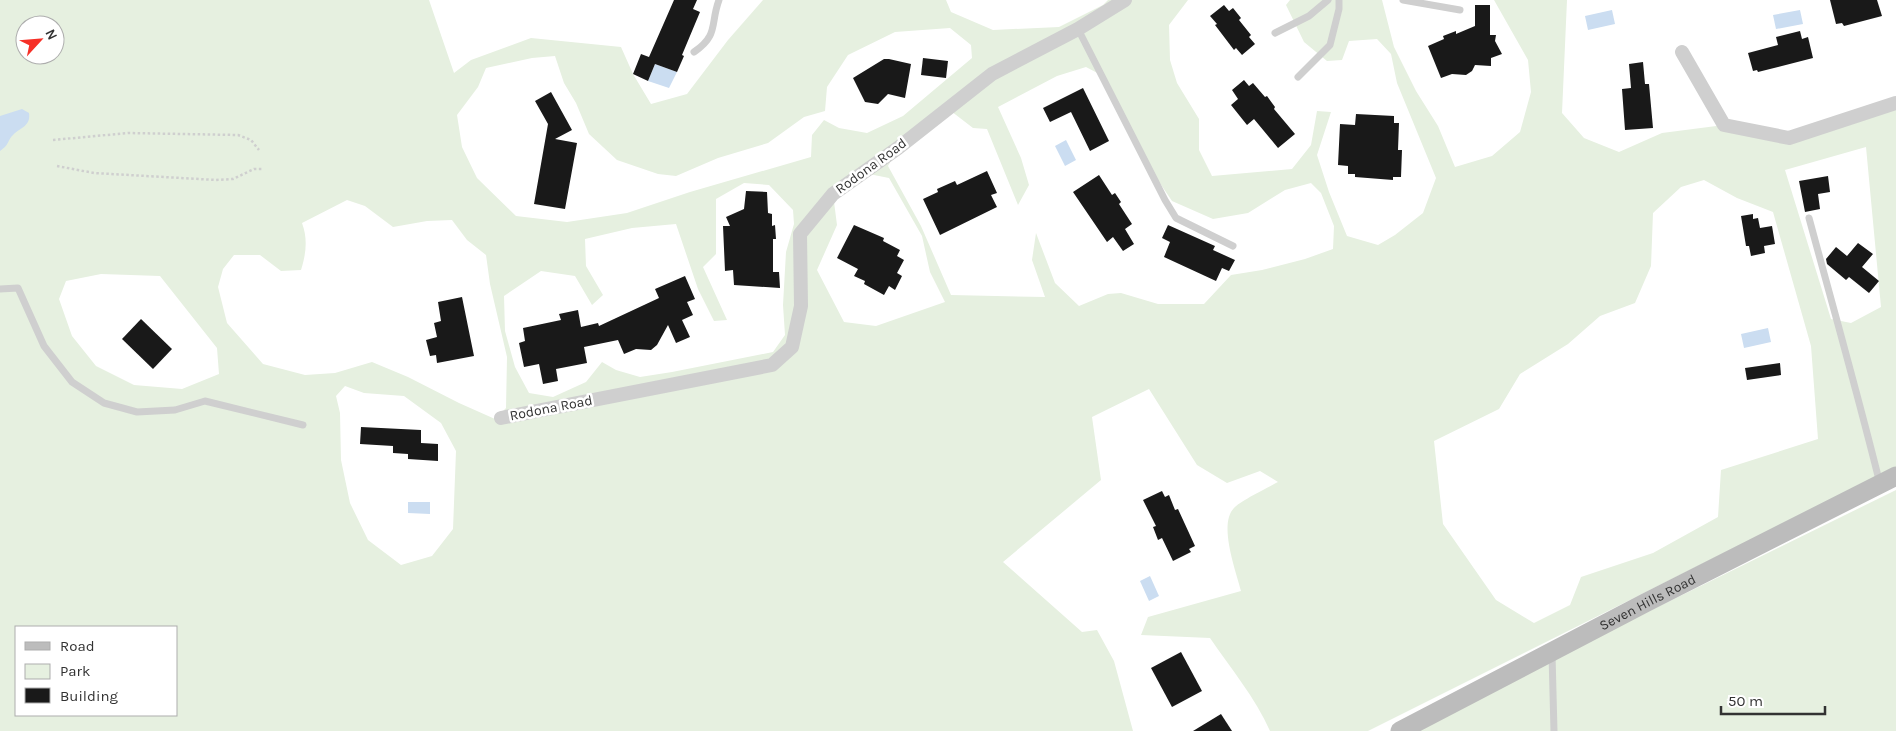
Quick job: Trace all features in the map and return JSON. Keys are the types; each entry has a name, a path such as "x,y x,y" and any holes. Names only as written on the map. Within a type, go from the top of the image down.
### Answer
{"main road":[{"name":"Seven Hills Road","path":"1400,731 1888,480"}],"street":[{"name":"Rodona Road","path":"501,418 772,365 792,347 801,306 800,234 832,194 898,148 992,74 1078,29 1126,0"},
{"path":"1682,52 1724,125 1789,138 1896,103"}],"lane":[{"path":"694,52 706,43 714,26 715,11 719,0"},
{"path":"1275,33 1309,16 1328,0"},
{"path":"1298,77 1330,45 1340,9 1339,0"},
{"path":"1403,0 1460,10"},
{"path":"1078,29 1176,218 1233,246"},
{"path":"1809,218 1843,345 1888,480"},
{"path":"0,289 18,288 44,346 72,382 104,403 138,412 175,410 204,401 304,426"},
{"path":"1552,652 1554,731"}],"path":[{"path":"53,140 128,133 238,135 251,140 258,150"},
{"path":"57,166 94,173 216,180 233,179 254,169 262,169"}],"green space":[{"path":"0,0 429,0 454,73 471,60 531,38 621,47 633,74 651,104 687,94 728,40 763,0 946,0 951,12 993,30 1059,27 1103,5 1108,0 1188,0 1169,25 1170,60 1177,83 1199,119 1199,150 1212,176 1292,169 1311,145 1317,111 1331,112 1317,155 1329,192 1347,236 1378,245 1395,235 1423,213 1436,178 1397,83 1391,54 1377,39 1349,41 1342,60 1327,61 1304,42 1286,5 1290,0 1382,0 1394,47 1416,91 1438,126 1455,167 1492,156 1520,132 1531,92 1528,60 1494,0 1567,0 1562,113 1584,138 1619,152 1662,133 1724,125 1789,138 1896,103 1896,467 1368,731 1270,731 1250,695 1210,638 1141,635 1148,617 1241,591 1232,560 1228,536 1230,515 1234,508 1242,502 1278,482 1260,471 1227,483 1197,465 1149,389 1092,417 1101,480 1003,562 1082,632 1097,630 1114,661 1133,731 0,731","holes":["950,28 971,45 972,58 903,116 867,133 839,128 824,120 812,135 811,157 690,192 627,213 567,222 516,216 477,178 462,147 457,115 478,87 486,68 532,58 555,56 564,83 576,103 589,134 617,160 658,174 676,176 718,158 768,143 804,117 825,111 827,87 848,55 895,32","1086,67 1103,76 1151,170 1172,201 1213,219 1248,213 1285,190 1311,183 1321,193 1334,226 1333,249 1305,259 1262,270 1231,275 1204,304 1158,304 1121,293 1108,294 1079,306 1055,283 1036,233 1032,260 1045,297 951,295 921,226 888,166 898,148 947,108 973,128 987,129 1018,205 1029,185 1021,158 998,107 1057,76","1866,147 1881,307 1851,323 1831,319 1785,170","864,173 889,178 922,236 930,272 945,302 876,326 844,322 817,270 837,225 833,194","1704,180 1737,198 1773,212 1811,346 1818,439 1721,470 1718,517 1653,553 1581,577 1570,605 1534,623 1496,600 1443,524 1434,441 1499,409 1520,374 1568,344 1600,316 1635,303 1651,266 1653,213 1681,187","744,183 769,185 793,210 794,224 786,252 783,305 785,335 773,352 640,377 616,370 602,362 586,382 553,397 529,393 515,367 505,331 504,296 541,271 575,276 592,305 603,295 586,266 585,239 632,228 676,224 698,289 714,321 727,320 703,267 716,254 716,199","347,200 365,206 393,227 427,221 452,220 467,240 486,255 490,284 507,357 506,408 495,419 408,377 372,362 335,373 305,375 263,364 227,323 218,287 223,269 234,255 260,255 281,271 301,270 306,246 302,223","101,274 160,276 217,348 219,374 182,389 134,385 96,366 72,336 59,299 66,281","345,386 364,393 404,396 441,423 456,451 453,529 432,556 401,565 368,540 350,503 341,460 340,413 336,396"]},
{"path":"1896,490 1896,731 1419,731 1607,632"}],"water":[{"path":"1612,10 1615,24 1588,30 1585,16"},
{"path":"1800,10 1803,24 1776,29 1773,15"},
{"path":"655,64 677,72 669,88 648,81"},
{"path":"22,109 29,113 27,124 13,135 0,151 0,116"},
{"path":"1066,140 1076,160 1065,166 1055,146"},
{"path":"1768,328 1771,342 1744,348 1741,334"},
{"path":"408,502 430,502 430,514 408,513"},
{"path":"1150,576 1159,596 1149,601 1140,581"}],"building":[{"path":"674,0 697,0 693,9 700,12 677,72 655,64 648,81 633,74 641,54 649,57"},
{"path":"1830,0 1877,0 1882,16 1844,26 1842,23 1836,24"},
{"path":"1224,5 1229,11 1233,8 1241,18 1239,20 1251,35 1249,37 1255,44 1242,55 1236,48 1234,50 1210,16"},
{"path":"1475,5 1490,5 1490,35 1496,35 1495,41 1502,54 1491,58 1491,66 1475,65 1472,71 1466,75 1452,74 1441,78 1428,46 1444,39 1443,36 1456,31 1456,34 1475,26"},
{"path":"1800,31 1802,39 1808,37 1813,58 1758,72 1757,70 1753,71 1748,53 1778,45 1776,37"},
{"path":"923,58 948,61 946,78 921,75"},
{"path":"884,59 911,64 905,98 888,94 878,104 865,102 853,78"},
{"path":"1643,62 1645,84 1649,84 1653,128 1625,130 1622,89 1631,88 1629,64"},
{"path":"1244,80 1249,86 1253,83 1265,97 1267,96 1275,107 1274,109 1295,134 1278,148 1254,119 1247,125 1231,105 1238,99 1232,90"},
{"path":"1083,88 1109,141 1090,151 1071,112 1050,122 1043,108"},
{"path":"551,92 572,130 555,139 577,143 565,209 534,204 548,124 535,101"},
{"path":"1356,114 1394,116 1394,123 1399,123 1398,150 1402,150 1401,177 1393,177 1393,180 1355,177 1355,174 1348,174 1348,166 1338,165 1340,124 1355,125"},
{"path":"987,171 997,193 991,195 997,207 940,235 923,199 938,192 937,189 955,181 957,185"},
{"path":"1099,175 1112,195 1115,193 1121,202 1119,204 1132,224 1125,229 1134,244 1123,251 1113,237 1107,242 1073,192"},
{"path":"1828,176 1830,192 1818,194 1820,209 1805,212 1799,181"},
{"path":"746,191 767,192 768,213 772,214 772,226 775,225 776,239 773,239 773,272 779,272 780,288 734,285 733,270 725,271 723,226 730,226 726,217 744,209"},
{"path":"1753,214 1753,219 1758,218 1760,228 1772,226 1775,244 1764,246 1765,253 1751,256 1749,246 1746,246 1741,216"},
{"path":"854,225 884,238 883,241 900,250 897,256 904,260 897,273 902,276 895,290 889,286 884,295 864,284 865,281 854,276 858,269 837,258"},
{"path":"1168,225 1215,246 1213,250 1235,260 1229,271 1222,268 1216,281 1164,257 1170,242 1162,238"},
{"path":"1858,243 1873,254 1862,267 1879,281 1869,293 1849,277 1846,280 1827,264 1826,259 1836,247 1847,256"},
{"path":"685,276 695,299 687,302 693,315 682,320 690,337 676,343 668,325 657,345 651,350 636,349 624,354 618,340 584,347 587,363 556,369 558,381 543,384 539,364 524,367 519,343 525,341 523,328 561,320 559,314 578,310 581,327 598,323 599,326 659,298 655,289"},
{"path":"462,297 474,356 437,363 436,355 430,356 426,340 437,337 434,323 441,321 438,302"},
{"path":"141,319 172,349 153,369 122,339"},
{"path":"1780,363 1781,375 1747,380 1745,368"},
{"path":"361,427 421,430 421,443 438,444 438,461 408,459 408,454 393,453 393,446 360,444"},
{"path":"1162,491 1165,497 1169,495 1175,510 1178,509 1195,546 1189,549 1191,552 1173,561 1162,538 1158,540 1153,527 1156,526 1143,500"},
{"path":"1181,652 1202,691 1172,707 1151,668"},
{"path":"1221,714 1232,731 1193,731"}]}
